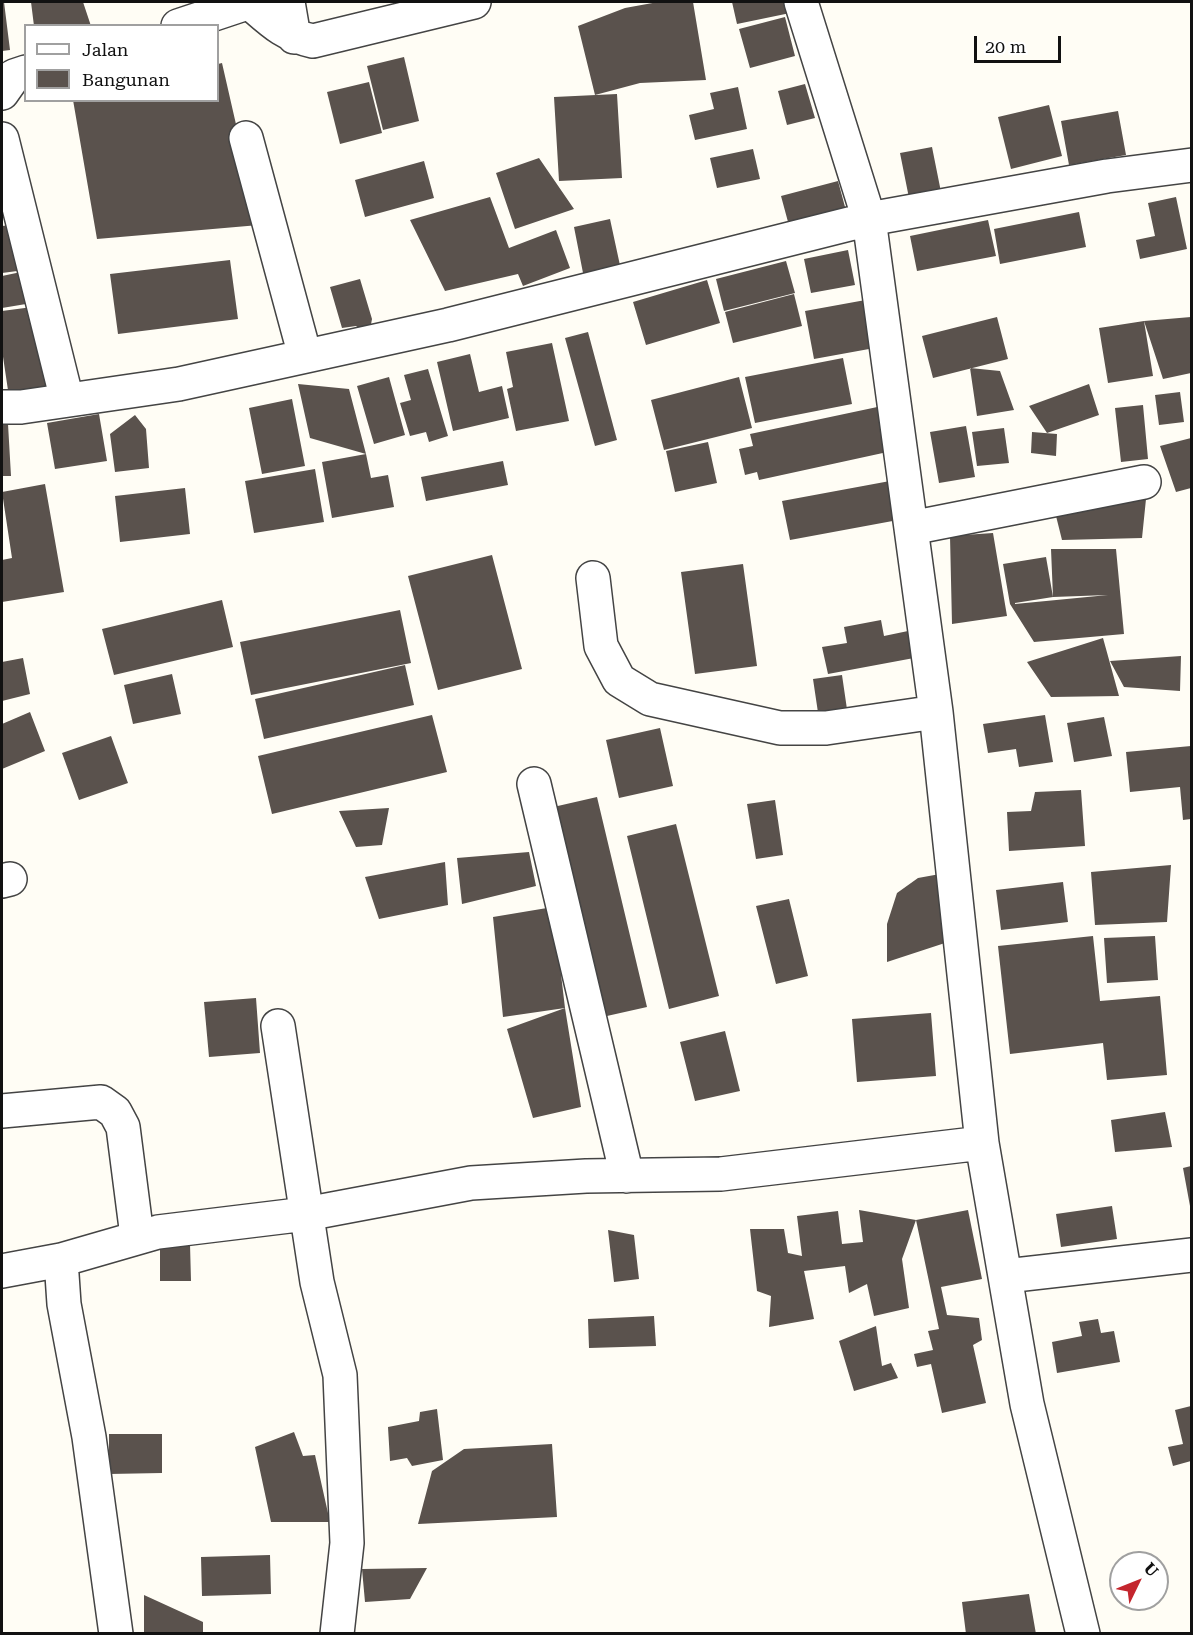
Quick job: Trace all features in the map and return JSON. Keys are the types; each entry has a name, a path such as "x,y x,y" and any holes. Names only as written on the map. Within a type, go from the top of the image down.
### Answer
{"street":[{"path":"184,24 249,2 279,28 294,37 313,41 474,2"},
{"path":"288,2 294,37"},
{"path":"801,2 869,219 936,712 982,1143 1027,1404 1083,1634"},
{"path":"2,93 14,76 24,73"},
{"path":"246,138 305,356"},
{"path":"2,139 67,400"},
{"path":"2,407 179,384 448,325 869,219 1107,176 1191,165"},
{"path":"911,528 1144,482"},
{"path":"592,578 601,646 620,680 650,699 780,728 826,728 936,712"},
{"path":"534,784 627,1176"},
{"path":"278,1026 317,1282 339,1375 348,1543 333,1633"},
{"path":"2,1111 101,1102 115,1112 123,1126 137,1236"},
{"path":"2,1271 61,1260 137,1236 306,1214 471,1183 721,1174 982,1143"},
{"path":"1006,1276 1191,1255"},
{"path":"61,1260 64,1304 89,1437 116,1634"}],"building":[{"path":"2,2 4,2 10,50 2,51"},
{"path":"31,2 83,2 90,24 34,24"},
{"path":"658,2 693,2 706,80 640,83 595,95 578,26 625,8"},
{"path":"732,2 793,2 795,12 737,24"},
{"path":"785,17 795,56 750,68 739,29"},
{"path":"404,57 419,121 383,130 367,66"},
{"path":"222,63 259,225 97,239 73,102 219,102 219,64"},
{"path":"369,82 382,133 340,144 327,92"},
{"path":"805,84 815,118 787,125 778,91"},
{"path":"738,87 747,129 695,140 689,115 714,109 710,93"},
{"path":"617,94 622,178 559,181 554,97"},
{"path":"1049,105 1062,156 1011,169 998,117"},
{"path":"1118,111 1126,155 1069,165 1061,121"},
{"path":"932,147 942,197 910,203 900,153"},
{"path":"753,149 760,179 717,188 710,158"},
{"path":"539,158 574,209 515,229 496,173"},
{"path":"424,161 434,198 365,217 355,180"},
{"path":"838,181 848,218 791,233 781,196"},
{"path":"490,197 509,248 556,230 570,268 523,286 518,274 445,291 410,220"},
{"path":"1176,197 1187,249 1140,259 1136,240 1155,236 1148,203"},
{"path":"1079,212 1086,247 1000,264 994,229"},
{"path":"610,219 621,270 584,278 574,227"},
{"path":"988,220 996,256 917,271 910,236"},
{"path":"19,224 25,270 2,273 2,226"},
{"path":"848,250 855,285 811,293 804,259"},
{"path":"230,260 238,319 118,334 110,274"},
{"path":"786,261 795,293 724,311 716,279"},
{"path":"21,272 26,304 2,308 2,276"},
{"path":"360,279 372,319 369,335 356,326 342,328 330,287"},
{"path":"707,280 720,323 646,345 633,302"},
{"path":"794,294 802,326 733,343 725,312"},
{"path":"871,299 880,347 814,359 805,311"},
{"path":"40,306 53,390 9,397 2,350 2,311"},
{"path":"997,317 1008,359 933,378 922,336"},
{"path":"1191,317 1191,373 1163,379 1144,321"},
{"path":"1144,321 1153,376 1108,383 1099,328"},
{"path":"588,332 617,440 595,446 565,338"},
{"path":"552,343 569,421 516,431 507,389 513,387 506,352"},
{"path":"470,354 479,392 502,386 509,418 453,431 437,362"},
{"path":"843,358 852,404 755,423 745,377"},
{"path":"970,368 1000,371 1014,410 977,416"},
{"path":"428,369 448,436 429,442 426,432 410,436 400,403 411,400 404,375"},
{"path":"389,377 405,435 374,444 357,386"},
{"path":"739,377 752,428 664,450 651,400"},
{"path":"298,384 349,389 366,454 310,438"},
{"path":"1089,384 1099,415 1047,433 1029,406"},
{"path":"1180,392 1184,422 1159,425 1155,395"},
{"path":"292,399 305,466 262,474 249,408"},
{"path":"1143,405 1148,459 1121,462 1115,408"},
{"path":"882,406 892,451 759,480 757,472 745,475 739,449 753,446 750,434"},
{"path":"99,414 107,461 55,469 47,423"},
{"path":"135,415 146,429 149,468 115,472 110,434"},
{"path":"2,424 8,424 11,476 2,476"},
{"path":"966,426 975,477 939,483 930,432"},
{"path":"1004,428 1009,463 977,466 972,432"},
{"path":"1032,432 1057,434 1056,456 1031,453"},
{"path":"1191,438 1191,488 1176,492 1160,446"},
{"path":"708,442 717,483 675,492 666,451"},
{"path":"366,454 371,478 388,475 394,507 332,518 322,462"},
{"path":"503,461 508,485 426,501 421,477"},
{"path":"315,469 324,522 254,533 245,481"},
{"path":"890,481 898,520 790,540 782,501"},
{"path":"45,484 64,592 2,602 2,560 12,558 2,492"},
{"path":"185,488 190,534 120,542 115,496"},
{"path":"1146,499 1142,538 1062,540 1052,500"},
{"path":"993,533 1007,616 952,624 950,536"},
{"path":"1051,549 1116,549 1124,634 1034,642 1010,604 1003,564 1046,557 1053,597","holes":["1108,595 1015,604 1053,597"]},
{"path":"492,555 522,669 438,690 408,576"},
{"path":"743,564 757,666 695,674 681,572"},
{"path":"222,600 233,647 114,675 102,629"},
{"path":"400,610 411,663 251,695 240,642"},
{"path":"881,620 884,636 908,631 914,658 828,674 822,647 847,643 844,627"},
{"path":"1103,638 1119,696 1051,697 1027,662"},
{"path":"1181,656 1180,691 1124,687 1110,661"},
{"path":"23,658 30,694 2,701 2,662"},
{"path":"405,665 414,705 264,739 255,699"},
{"path":"172,674 181,714 133,724 124,685"},
{"path":"842,675 849,723 820,726 813,679"},
{"path":"30,712 45,751 2,769 2,724"},
{"path":"432,715 447,772 272,814 258,756"},
{"path":"1045,715 1053,762 1019,767 1016,749 988,753 983,724"},
{"path":"1104,717 1112,756 1074,762 1067,723"},
{"path":"660,728 673,786 619,798 606,740"},
{"path":"111,736 128,783 79,800 62,753"},
{"path":"1191,746 1191,819 1183,820 1180,787 1130,792 1126,752"},
{"path":"1081,790 1085,846 1009,851 1007,812 1031,811 1035,792"},
{"path":"597,797 647,1007 598,1018 549,808"},
{"path":"775,800 783,855 756,859 747,804"},
{"path":"389,808 382,845 356,847 339,811"},
{"path":"676,824 719,996 669,1009 627,836"},
{"path":"529,852 536,886 462,904 457,858"},
{"path":"445,862 448,905 379,919 365,877"},
{"path":"1171,865 1167,922 1095,925 1091,872"},
{"path":"940,874 948,942 887,962 887,924 897,893 918,878"},
{"path":"1063,882 1068,922 1001,930 996,890"},
{"path":"789,899 808,976 776,984 756,906"},
{"path":"553,907 565,1008 503,1017 493,917"},
{"path":"1093,936 1100,1001 1160,996 1167,1075 1107,1080 1103,1043 1010,1054 998,946"},
{"path":"1155,936 1158,980 1107,983 1104,938"},
{"path":"256,998 260,1053 209,1057 204,1002"},
{"path":"565,1008 581,1107 533,1118 507,1029"},
{"path":"931,1013 936,1076 857,1082 852,1019"},
{"path":"725,1031 740,1091 695,1101 680,1042"},
{"path":"1165,1112 1172,1147 1115,1152 1111,1120"},
{"path":"1191,1166 1191,1206 1190,1206 1183,1168"},
{"path":"1112,1206 1117,1239 1061,1247 1056,1214"},
{"path":"859,1210 916,1220 902,1259 909,1308 874,1316 867,1284 849,1293 845,1266 804,1271 814,1319 769,1327 771,1296 757,1291 750,1229 784,1229 788,1253 802,1256 797,1216 838,1211 842,1244 863,1242"},
{"path":"968,1210 982,1279 941,1287 947,1315 979,1318 982,1340 973,1345 986,1403 942,1413 931,1364 917,1367 914,1354 933,1350 928,1331 939,1329 916,1220"},
{"path":"608,1230 634,1235 639,1279 614,1282"},
{"path":"160,1244 190,1244 191,1281 160,1281"},
{"path":"654,1316 656,1346 589,1348 588,1319"},
{"path":"1098,1319 1101,1333 1114,1331 1120,1362 1057,1373 1052,1342 1082,1336 1079,1322"},
{"path":"876,1326 882,1366 891,1363 898,1378 854,1391 839,1341"},
{"path":"1191,1406 1191,1461 1173,1466 1168,1447 1183,1444 1175,1410"},
{"path":"437,1409 443,1460 412,1466 407,1458 390,1461 388,1427 419,1421 420,1412"},
{"path":"294,1432 303,1456 315,1455 330,1522 271,1522 255,1447"},
{"path":"109,1434 162,1434 162,1473 109,1474"},
{"path":"552,1444 557,1517 418,1524 432,1471 464,1449"},
{"path":"270,1555 271,1594 202,1596 201,1557"},
{"path":"427,1568 410,1599 365,1602 362,1569"},
{"path":"1029,1594 1036,1634 966,1634 962,1602"},
{"path":"144,1595 203,1622 203,1634 144,1634"}]}
